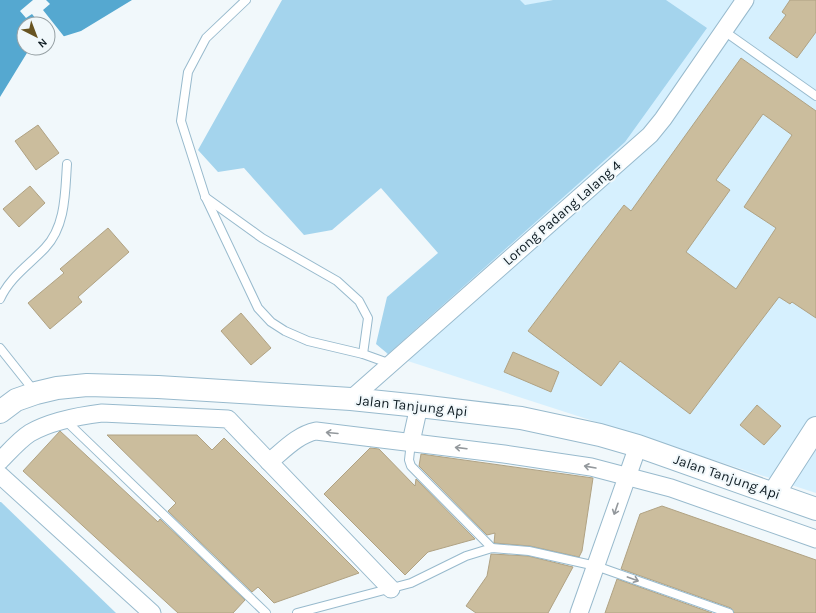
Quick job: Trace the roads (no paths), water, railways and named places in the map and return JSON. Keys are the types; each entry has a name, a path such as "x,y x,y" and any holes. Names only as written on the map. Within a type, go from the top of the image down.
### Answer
{"street":[{"name":"Lorong Padang Lalang 4","path":"351,399 650,135 663,119 745,0"},
{"name":"Jalan Tanjung Api","path":"0,412 16,400 36,393 58,388 87,385 351,399 521,418 564,426 638,446 816,509"},
{"path":"411,442 420,406"},
{"path":"0,461 30,434 64,420 83,415 102,413 228,419 391,589"},
{"path":"774,493 816,428"},
{"path":"269,462 296,439 305,434 316,431 411,442 591,467 628,475 672,488 816,539"},
{"path":"579,613 638,446"},
{"path":"0,475 152,613"}],"lane":[{"path":"246,0 206,38 188,72 181,121 205,196 258,308 271,322 285,331 308,341 363,354 390,364"},
{"path":"724,31 816,96"},
{"path":"0,299 4,289 16,274 46,247 56,232 62,216 67,164"},
{"path":"205,196 262,238 337,281 359,301 368,318 363,354"},
{"path":"0,348 36,393"},
{"path":"64,420 266,613"},
{"path":"411,442 409,460 411,466 492,548"},
{"path":"297,613 411,583 466,556 492,548 529,551 596,566 729,613"}]}
